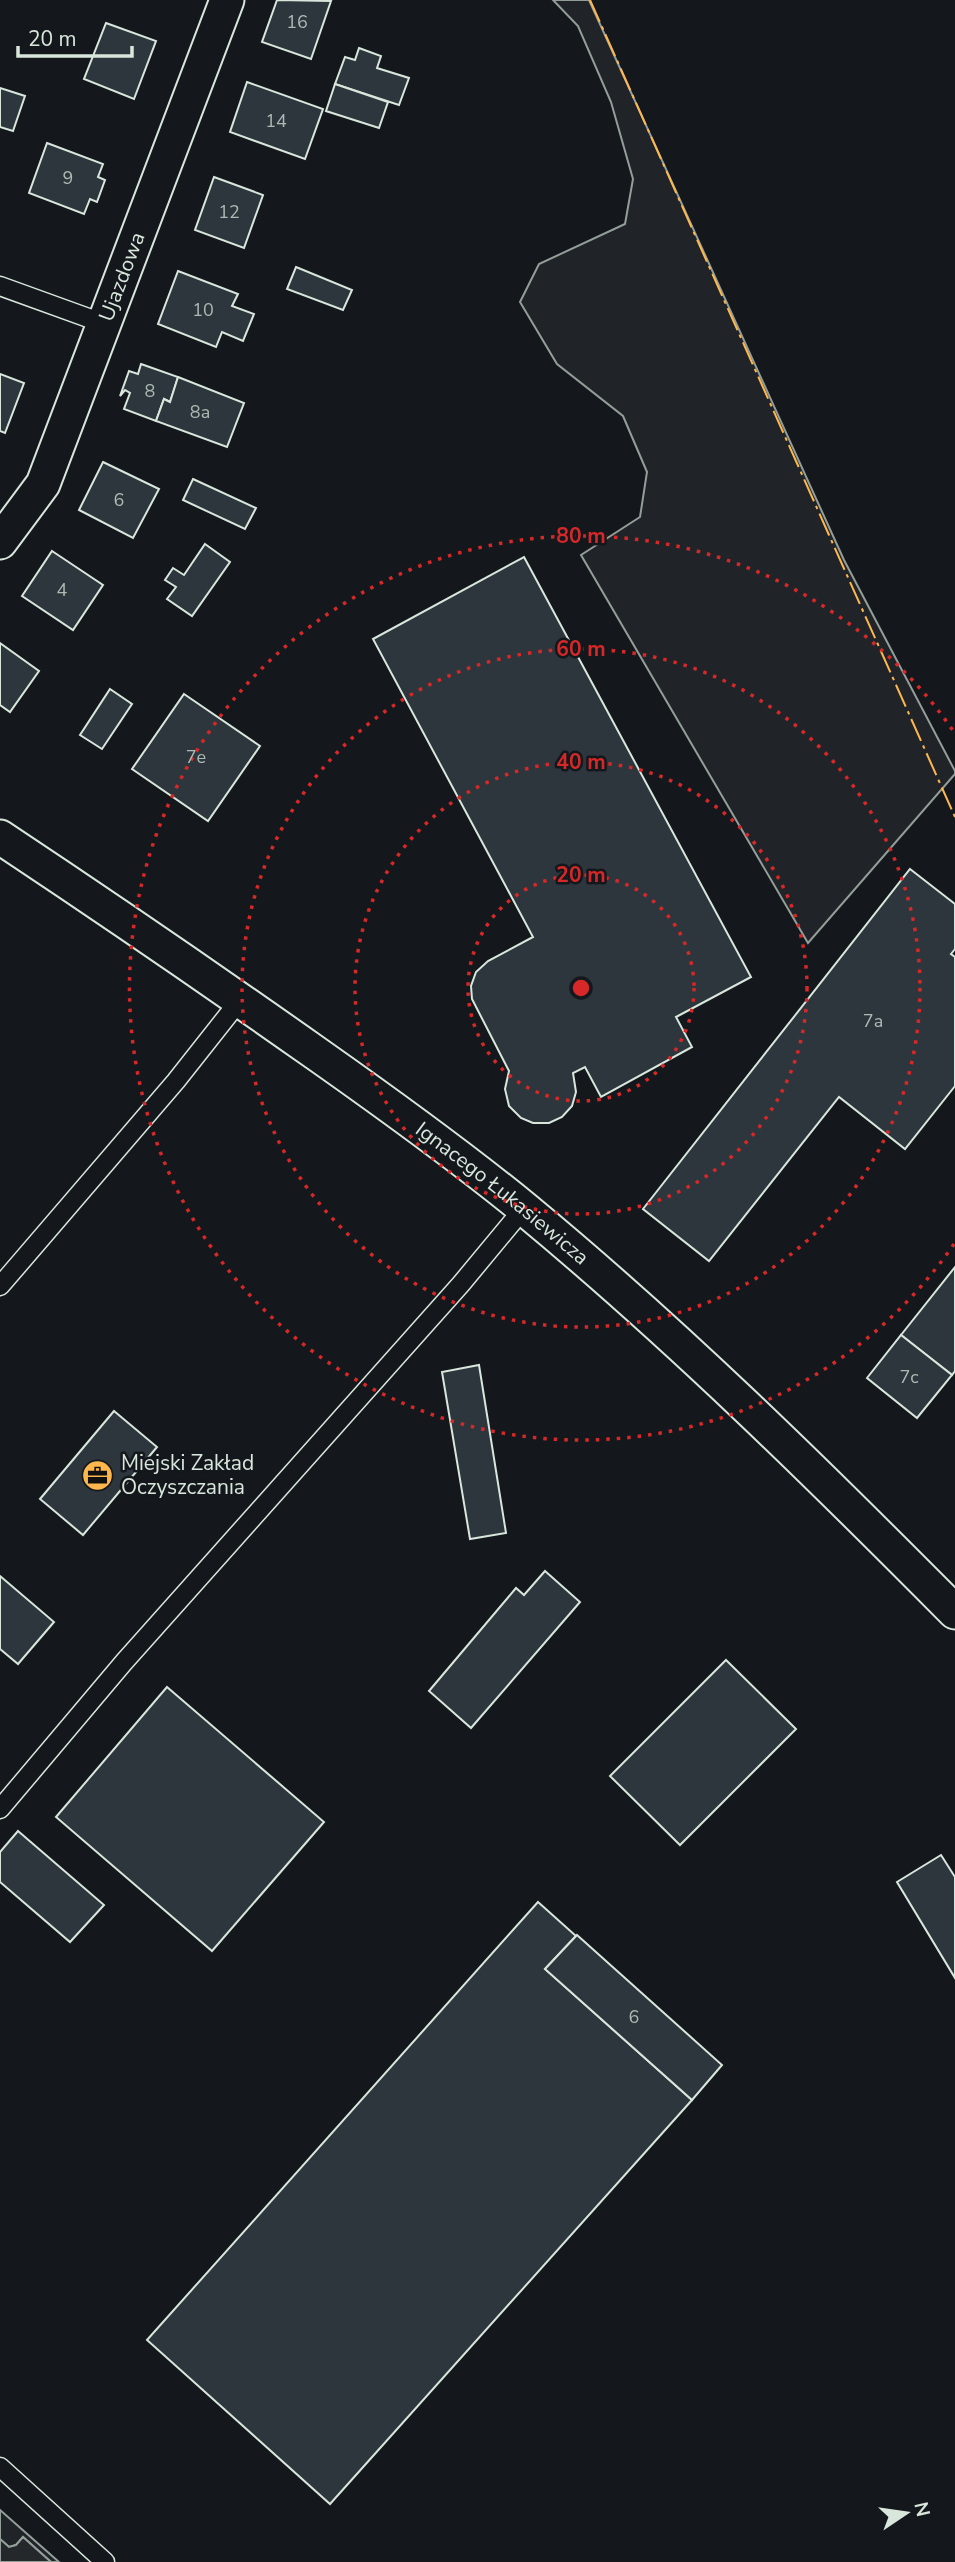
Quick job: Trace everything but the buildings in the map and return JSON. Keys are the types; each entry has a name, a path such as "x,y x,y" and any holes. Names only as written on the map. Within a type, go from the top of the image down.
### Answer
{"street":[{"name":"Ujazdowa","path":"0,542 43,484 227,0"},
{"name":"Ignacego Łukasiewicza","path":"0,837 240,1000 398,1112 524,1208 595,1268 783,1440 955,1612"}],"lane":[{"path":"0,286 105,324"},
{"path":"0,1286 176,1081 240,1000"},
{"path":"0,1809 124,1662 461,1284 524,1208"},
{"path":"0,2467 105,2562"}],"shaded area":[{"path":"553,0 589,0 844,560 955,771 808,943 581,555 640,517 647,472 623,416 557,364 520,302 539,264 625,224 633,179 611,102 578,26"},
{"path":"0,2510 59,2562 51,2562 23,2537 16,2545 9,2547 0,2539"},
{"path":"23,2537 51,2562 0,2562 0,2539 9,2547 16,2545"}],"power":[{"path":"590,0 955,817"}],"place":[{"name":"Miejski Zakład Oczyszczania","path":"98,1475"}]}
